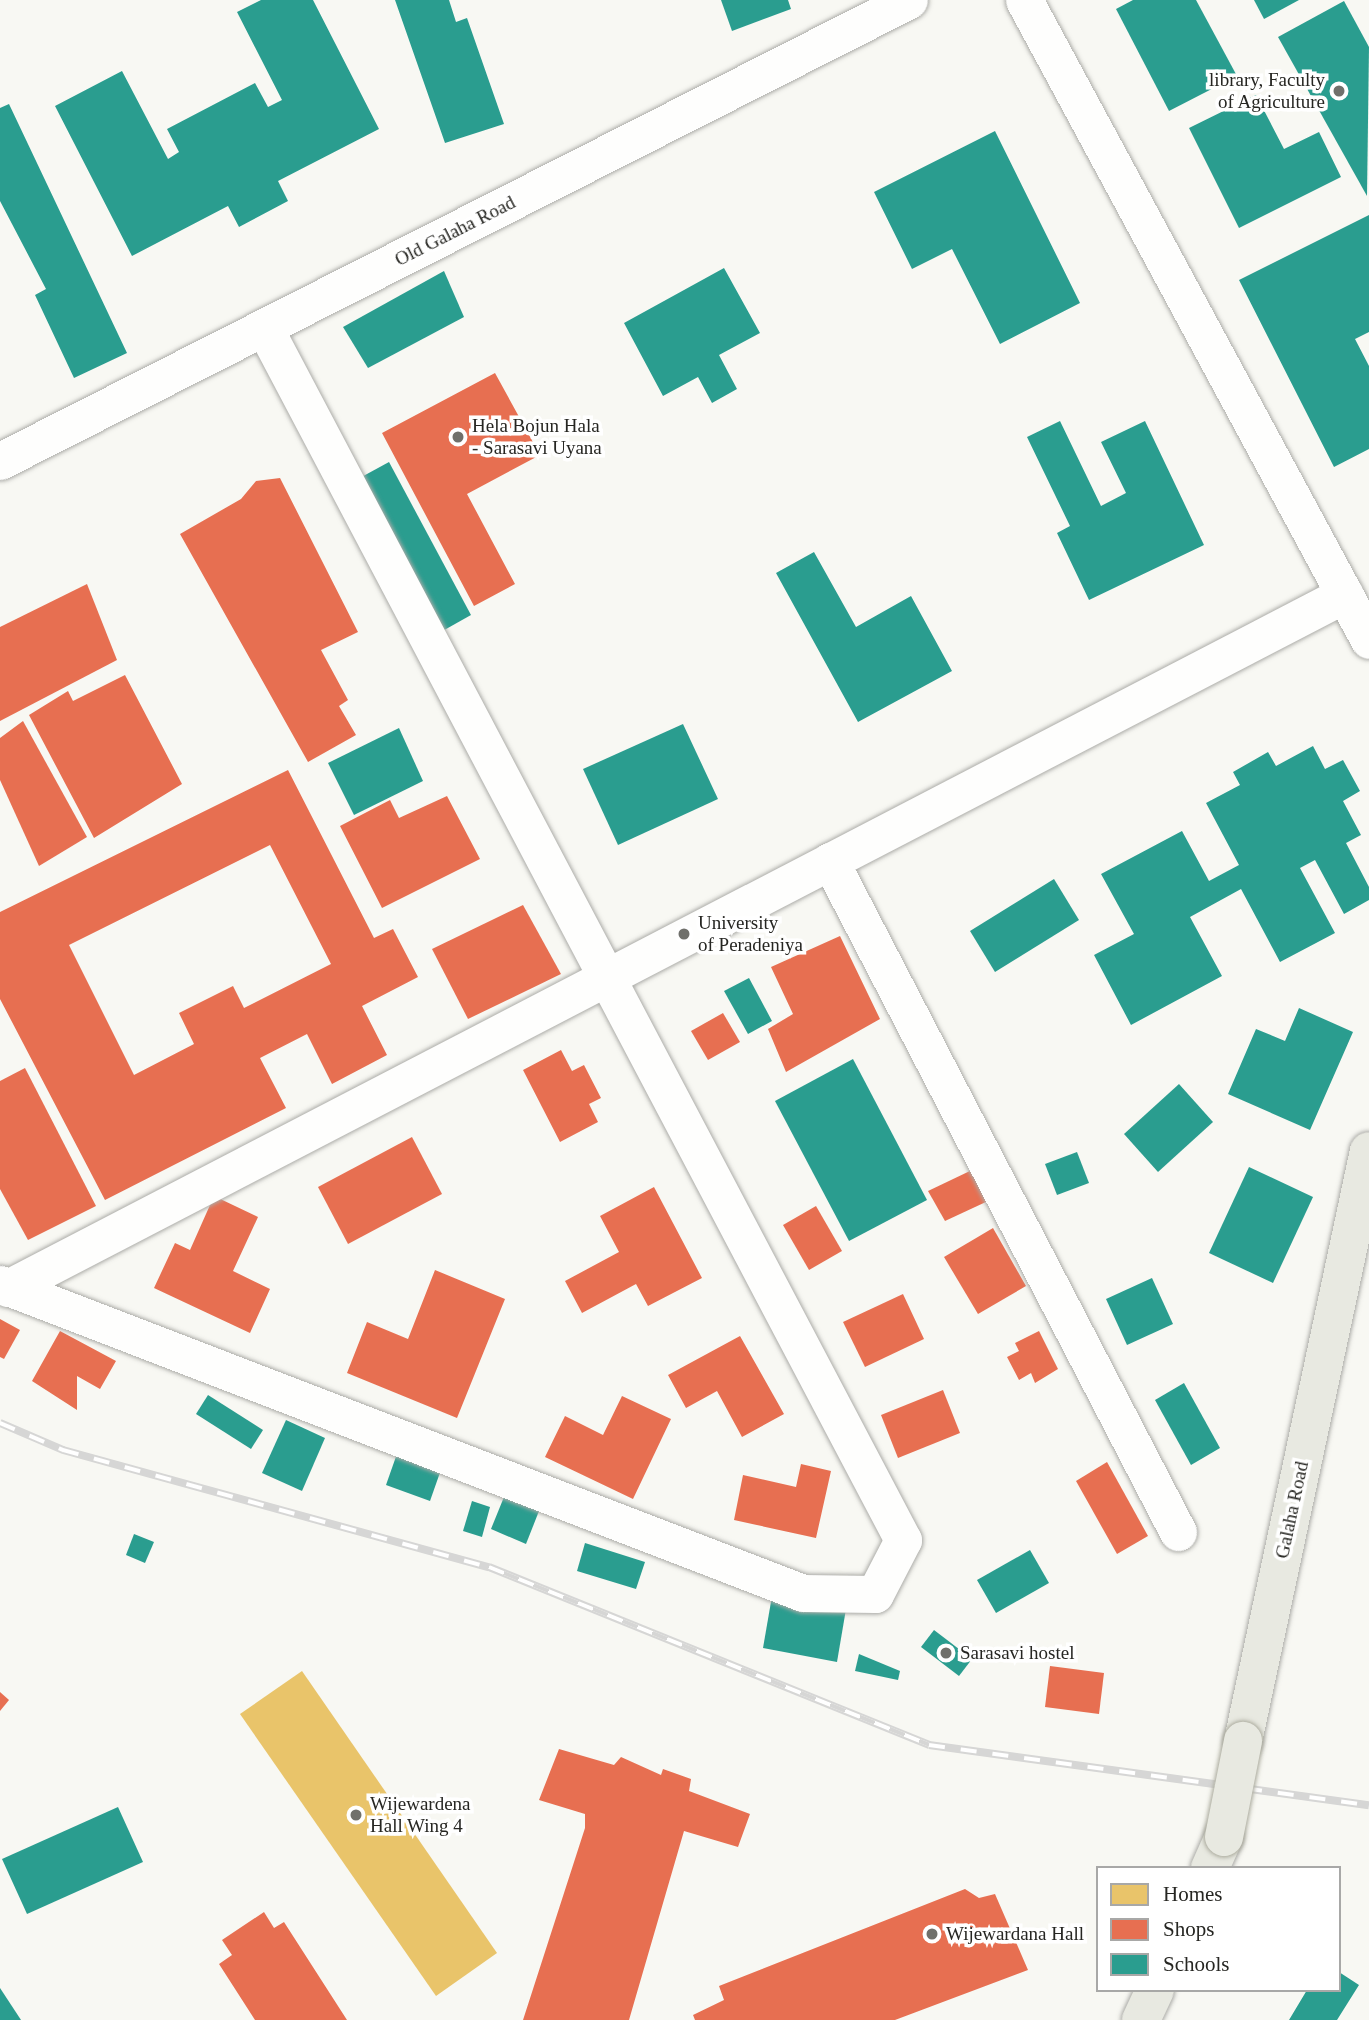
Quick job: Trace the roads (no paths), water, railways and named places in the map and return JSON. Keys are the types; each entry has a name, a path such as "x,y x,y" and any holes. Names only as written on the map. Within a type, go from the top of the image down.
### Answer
{"main road":[{"name":"Galaha Road","path":"1217,1852 1369,1151"},
{"path":"1141,2020 1154,1992"}],"lane":[{"name":"Old Galaha Road","path":"0,461 909,0"},
{"path":"1024,0 1369,640"},
{"path":"4,1286 803,1593 875,1594 903,1540 604,978 264,327"},
{"path":"4,1286 1345,594"},
{"path":"830,861 1178,1532"}],"railway":[{"path":"0,1423 63,1450 489,1567 929,1745 1369,1805"}],"place":[{"name":"library, Faculty of Agriculture","path":"1339,91"},
{"name":"Hela Bojun Hala - Sarasavi Uyana","path":"458,437"},
{"name":"University of Peradeniya","path":"684,934"},
{"name":"Sarasavi hostel","path":"946,1653"},
{"name":"Wijewardena Hall Wing 4","path":"356,1815"},
{"name":"Wijewardana Hall","path":"932,1934"}]}
